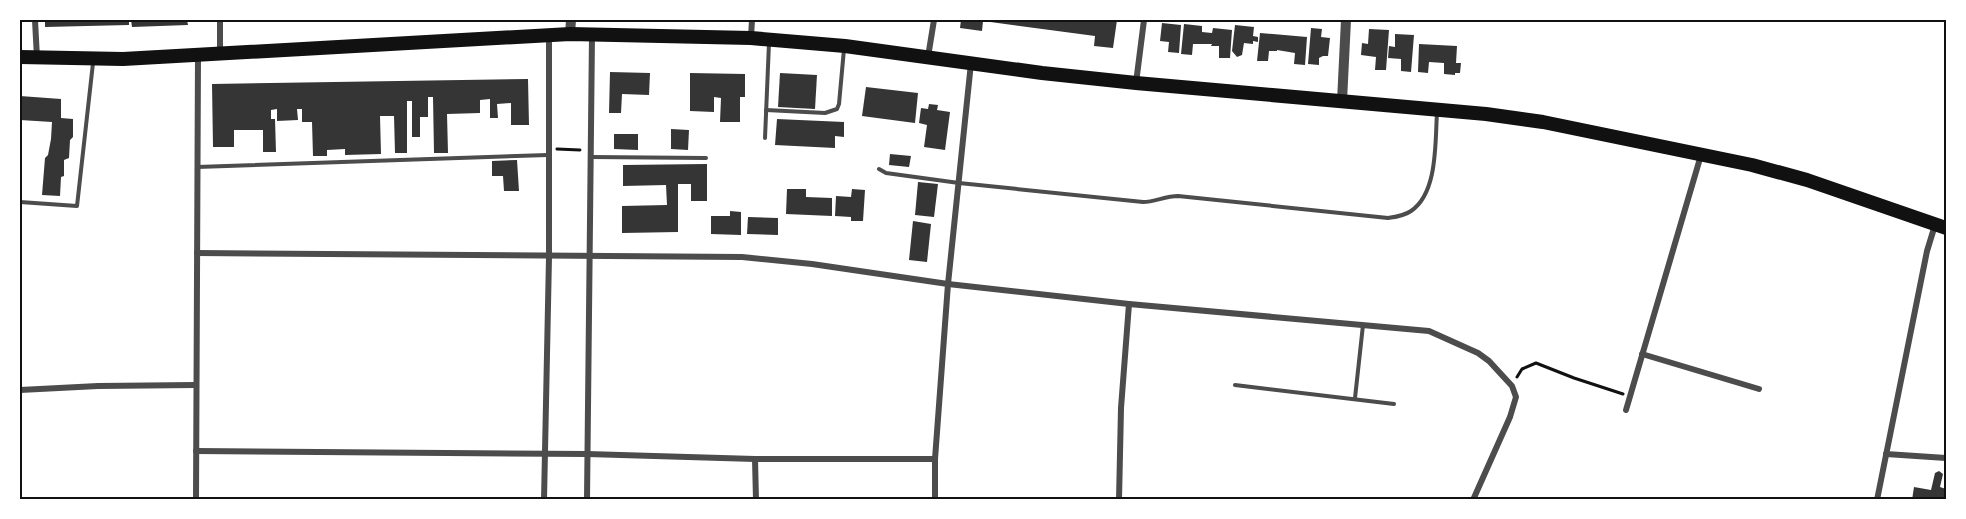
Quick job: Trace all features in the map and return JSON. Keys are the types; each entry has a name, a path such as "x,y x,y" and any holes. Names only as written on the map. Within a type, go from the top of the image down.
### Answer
{"main road":[{"path":"20,57 93,59 198,56 570,34 770,39 845,46 1136,83 1437,109 1542,122 1701,154 1807,180 1941,226"}],"street":[{"path":"35,20 37,58"},
{"path":"220,20 220,54"},
{"path":"570,20 570,34"},
{"path":"751,38 752,20"},
{"path":"928,57 934,20"},
{"path":"1136,83 1144,20"},
{"path":"1341,101 1346,20"},
{"path":"588,500 592,34"},
{"path":"544,500 549,256 549,35"},
{"path":"196,500 198,56"},
{"path":"935,500 934,459 948,284 972,62"},
{"path":"1626,410 1701,154"},
{"path":"1877,500 1927,251 1941,226"},
{"path":"196,253 711,255 769,259 948,284 1129,304 1429,332 1478,353 1489,361 1512,386 1516,397 1473,500"},
{"path":"1119,500 1120,408 1129,304"},
{"path":"1642,354 1759,389"},
{"path":"20,390 195,385"},
{"path":"196,451 587,454 755,459 934,459"},
{"path":"1886,454 1947,458"},
{"path":"755,459 756,500"}],"lane":[{"path":"765,138 770,39"},
{"path":"766,110 825,113 837,109 845,46"},
{"path":"20,201 76,206 93,59"},
{"path":"879,169 886,173 959,183 1143,202 1152,202 1167,196 1178,196 1388,218 1413,210 1430,184 1437,109"},
{"path":"197,167 549,152"},
{"path":"591,153 706,158"},
{"path":"1355,398 1363,326"},
{"path":"1235,385 1394,404"}],"path":[{"path":"549,152 591,153"},
{"path":"1512,386 1522,369 1536,363 1630,396"}],"building":[{"path":"45,20 129,20 129,25 45,27"},
{"path":"131,20 187,20 188,25 132,27"},
{"path":"961,20 1117,20 1113,48 1094,46 1095,36 983,21 982,31 960,28"},
{"path":"1162,23 1181,25 1179,53 1168,52 1169,42 1160,41"},
{"path":"1184,24 1202,26 1202,32 1212,33 1213,28 1232,30 1230,58 1219,58 1219,46 1211,46 1212,44 1193,44 1192,55 1181,54"},
{"path":"1235,25 1254,27 1253,36 1258,37 1258,42 1244,43 1242,55 1237,57 1232,51"},
{"path":"1311,28 1322,29 1321,37 1330,38 1328,56 1319,58 1319,65 1308,64"},
{"path":"1369,29 1389,30 1386,70 1375,70 1376,57 1361,55 1362,43 1368,44"},
{"path":"1260,33 1307,37 1305,65 1294,64 1295,53 1277,50 1269,51 1268,61 1257,61"},
{"path":"1395,34 1414,35 1411,72 1401,71 1401,59 1388,58 1389,46 1395,47"},
{"path":"1419,44 1457,46 1456,63 1461,63 1460,73 1444,74 1444,63 1429,62 1428,73 1418,72"},
{"path":"610,72 650,73 649,95 622,94 621,113 609,113"},
{"path":"690,73 745,74 745,97 740,97 740,122 720,122 721,98 714,97 714,112 690,111"},
{"path":"780,73 817,75 815,109 778,107"},
{"path":"528,79 529,125 511,125 511,103 497,104 498,118 490,118 490,99 480,100 480,113 447,114 448,153 434,153 433,97 428,97 428,117 420,117 420,137 412,137 412,101 407,101 407,153 395,153 394,116 380,116 381,154 345,155 345,149 327,150 327,156 313,156 312,122 302,122 302,109 297,109 298,120 277,121 277,109 271,110 271,119 275,119 276,152 263,152 263,130 234,130 234,147 213,147 212,84"},
{"path":"866,87 918,93 915,123 862,116"},
{"path":"20,96 61,99 61,118 73,119 73,137 70,140 69,158 64,160 60,196 42,195 45,158 48,155 52,122 20,120"},
{"path":"929,104 938,105 937,110 950,112 945,150 924,147 927,125 919,123 921,108 928,109"},
{"path":"777,119 844,122 844,137 835,136 835,148 775,145"},
{"path":"671,129 689,130 688,150 671,149"},
{"path":"614,134 638,134 638,150 614,149"},
{"path":"890,154 911,156 909,167 889,165"},
{"path":"517,160 519,191 504,191 503,176 492,176 492,161"},
{"path":"707,164 707,201 691,201 691,184 678,184 678,232 622,233 622,206 667,205 666,185 623,186 623,165"},
{"path":"918,182 938,184 934,217 915,215"},
{"path":"787,189 806,189 806,197 832,198 832,216 786,214"},
{"path":"852,189 865,190 863,221 851,221 851,217 835,216 836,196 851,197"},
{"path":"730,211 741,212 741,235 711,234 711,216 730,216"},
{"path":"748,217 778,218 778,235 747,234"},
{"path":"913,221 931,224 927,262 909,260"},
{"path":"1939,471 1943,474 1940,487 1946,489 1946,500 1912,500 1914,487 1931,490 1935,473"}]}
